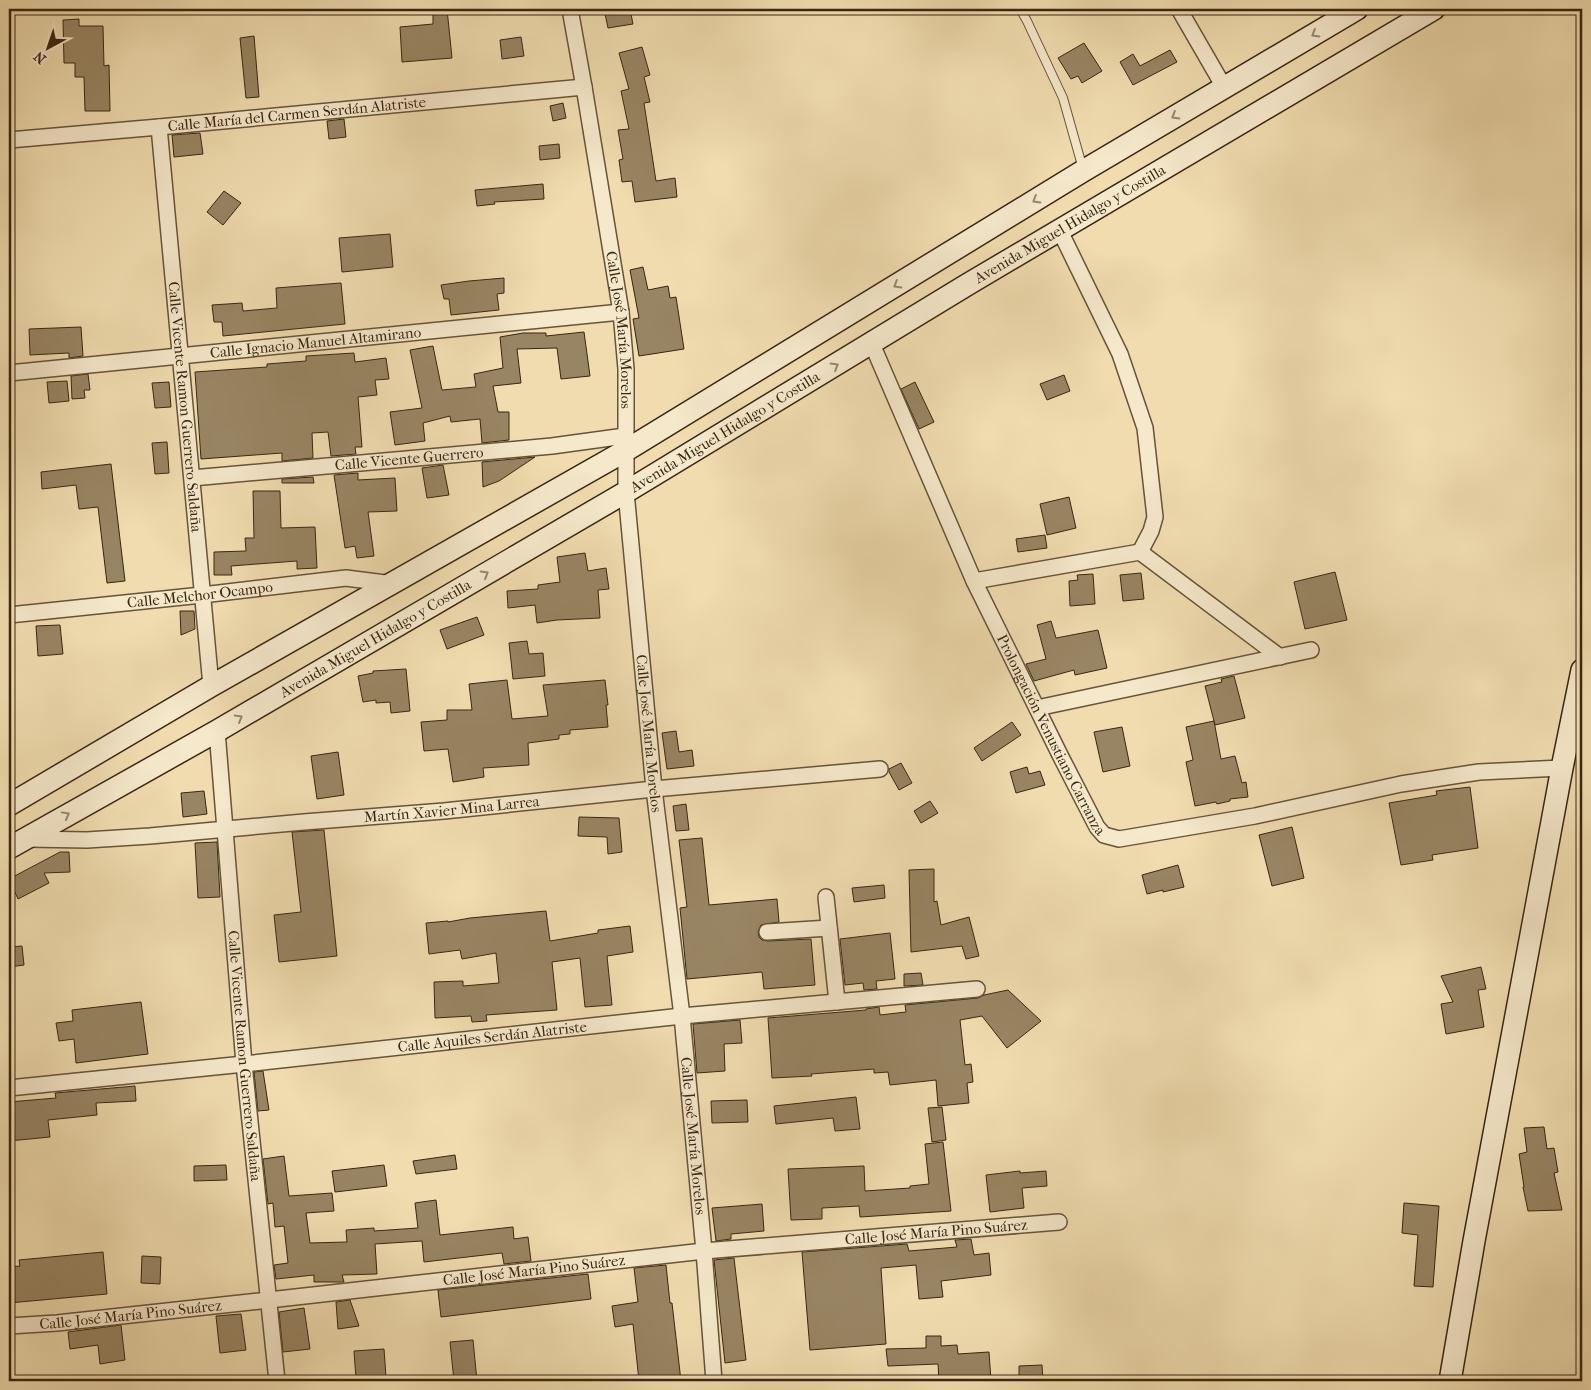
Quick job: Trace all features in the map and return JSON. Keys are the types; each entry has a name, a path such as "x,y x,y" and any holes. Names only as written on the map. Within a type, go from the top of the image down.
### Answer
{"main road":[{"path":"9,805 211,686 393,584 1357,9"},
{"name":"Avenida Miguel Hidalgo y Costilla","path":"16,843 217,731 626,492 970,283 1434,9"},
{"path":"1450,1381 1474,1241 1582,670"}],"street":[{"name":"Calle José María Morelos","path":"570,9 621,312 626,369 626,492 654,788 682,1016 714,1381"},
{"path":"1180,9 1224,87"},
{"name":"Calle María del Carmen Serdán Alatriste","path":"9,140 584,87"},
{"name":"Calle Vicente Ramon Guerrero Saldaña","path":"159,127 211,686"},
{"path":"1060,230 1120,354 1145,428 1155,517 1151,531 1140,552"},
{"name":"Calle Ignacio Manuel Altamirano","path":"9,373 621,312"},
{"name":"Prolongación Venustiano Carranza","path":"872,344 974,581 1097,828 1104,835 1119,840 1255,816 1401,784 1479,772 1562,768"},
{"name":"Calle Vicente Guerrero","path":"192,478 552,446 625,444"},
{"path":"974,581 1140,552 1280,657"},
{"name":"Calle Melchor Ocampo","path":"9,616 346,578 393,584"},
{"path":"1037,708 1311,650"},
{"name":"Calle Vicente Ramon Guerrero Saldaña","path":"217,731 244,1064 277,1381"},
{"name":"Martín Xavier Mina Larrea","path":"16,843 150,836 444,811 654,788 880,769"},
{"path":"826,897 837,1002"},
{"path":"767,932 829,928"},
{"name":"Calle Aquiles Serdán Alatriste","path":"9,1088 682,1016 977,989"},
{"name":"Calle José María Pino Suárez","path":"9,1326 57,1323 704,1251 1059,1222"}],"lane":[{"path":"1020,9 1063,98 1083,171"}],"building":[{"path":"433,9 447,9 452,58 402,62 400,27 433,24"},
{"path":"604,9 630,9 633,24 608,28"},
{"path":"79,19 79,26 103,26 104,66 109,65 110,111 85,111 84,77 75,77 75,63 64,63 63,20"},
{"path":"254,36 259,97 246,98 240,38"},
{"path":"521,37 524,56 502,59 500,40"},
{"path":"1084,43 1102,71 1082,83 1078,76 1071,79 1058,58"},
{"path":"642,47 650,75 644,77 650,102 644,103 656,181 675,178 677,197 635,202 632,181 622,182 619,160 623,159 618,130 629,129 621,91 629,89 619,53"},
{"path":"1170,50 1177,62 1133,85 1120,62 1133,54 1140,66"},
{"path":"563,103 566,118 553,121 550,106"},
{"path":"344,119 346,137 329,139 327,121"},
{"path":"200,133 203,154 174,157 172,135"},
{"path":"559,144 560,158 540,160 539,146"},
{"path":"543,184 544,199 494,202 495,204 477,206 475,190"},
{"path":"224,191 241,203 223,225 207,212"},
{"path":"390,234 393,267 342,272 339,238"},
{"path":"643,267 648,290 668,286 670,298 676,297 684,349 639,356 633,319 639,318 630,270"},
{"path":"504,278 504,293 497,294 499,310 451,315 449,299 444,299 441,285"},
{"path":"341,283 345,324 223,336 222,322 214,322 212,305 242,303 243,311 277,308 276,288"},
{"path":"81,327 83,356 69,358 69,353 30,355 29,329"},
{"path":"584,332 590,376 561,379 557,348 517,349 521,383 493,386 498,412 509,412 509,440 482,443 480,419 451,422 450,416 423,423 425,441 395,445 390,412 422,408 410,350 433,346 442,390 476,387 474,374 503,368 500,337 523,333 546,333 546,336"},
{"path":"354,353 355,362 386,358 389,379 375,380 377,395 358,397 362,447 355,447 356,454 331,456 328,432 312,433 313,458 282,461 282,453 201,459 195,372 267,367 267,364 306,361 306,356"},
{"path":"88,374 90,390 84,390 85,398 72,399 71,376"},
{"path":"1064,375 1070,391 1047,400 1040,384"},
{"path":"67,381 69,401 49,403 47,382"},
{"path":"169,382 171,407 155,408 152,383"},
{"path":"915,382 934,422 919,429 901,389"},
{"path":"167,442 169,473 155,474 152,443"},
{"path":"535,457 499,481 483,487 482,462"},
{"path":"111,464 125,581 107,583 98,507 79,509 76,485 42,489 41,472"},
{"path":"443,465 449,495 427,498 422,468"},
{"path":"358,473 358,480 395,478 397,511 368,512 374,556 357,558 355,546 345,548 334,475"},
{"path":"313,477 314,483 282,483 282,479"},
{"path":"253,491 280,491 281,528 315,527 317,568 297,569 297,561 231,566 232,575 214,575 214,552 246,551 245,538 254,538"},
{"path":"1069,497 1076,528 1047,535 1040,504"},
{"path":"1045,535 1047,548 1018,552 1016,539"},
{"path":"585,553 588,571 606,568 609,589 598,590 600,618 537,623 535,605 508,608 507,591 538,589 538,585 560,582 557,557"},
{"path":"1335,572 1347,620 1305,629 1294,582"},
{"path":"1141,573 1144,599 1123,601 1120,575"},
{"path":"1093,574 1095,604 1070,606 1069,581 1078,580 1077,575"},
{"path":"180,611 194,611 195,629 181,635"},
{"path":"477,617 484,635 447,649 440,630"},
{"path":"1051,621 1056,638 1098,630 1107,668 1075,675 1074,670 1034,681 1026,664 1046,659 1037,625"},
{"path":"60,625 63,654 38,656 36,626"},
{"path":"527,641 529,654 543,653 545,676 513,679 509,643"},
{"path":"406,669 410,711 391,713 390,702 376,703 376,700 363,702 358,676 373,673 373,671"},
{"path":"1234,676 1245,718 1215,725 1205,686 1222,682 1221,679"},
{"path":"507,680 512,719 548,716 543,685 605,680 608,727 570,730 570,734 559,735 559,739 528,743 529,765 483,768 484,777 453,782 448,749 424,751 421,722 447,720 447,710 472,710 469,684"},
{"path":"1214,721 1221,759 1235,756 1242,783 1246,782 1248,797 1230,799 1230,801 1217,804 1216,802 1195,806 1186,762 1193,760 1186,727"},
{"path":"1012,722 1021,735 982,761 974,748"},
{"path":"1122,727 1130,766 1103,772 1094,732"},
{"path":"676,731 679,752 692,750 694,766 667,769 662,733"},
{"path":"338,752 344,795 317,799 311,756"},
{"path":"901,763 912,783 899,790 889,769"},
{"path":"1027,767 1029,774 1040,771 1045,785 1016,793 1010,772"},
{"path":"1470,787 1478,848 1432,855 1433,860 1401,865 1389,803 1437,795 1436,791"},
{"path":"204,791 207,814 183,817 181,793"},
{"path":"930,801 938,813 921,823 914,811"},
{"path":"686,804 689,830 676,831 673,806"},
{"path":"579,817 619,818 622,852 608,854 607,837 578,836"},
{"path":"1292,827 1304,878 1272,886 1259,835"},
{"path":"324,830 337,956 279,962 274,915 301,912 292,832"},
{"path":"702,838 709,905 777,899 779,922 761,925 758,932 759,937 762,940 768,941 811,939 815,985 764,989 762,972 687,979 680,908 687,907 679,840"},
{"path":"217,842 220,897 198,898 195,843"},
{"path":"60,852 69,852 70,872 44,873 49,883 18,899 9,879"},
{"path":"1178,865 1184,887 1147,894 1142,875"},
{"path":"934,869 934,902 937,901 941,925 969,917 979,956 966,959 962,946 911,952 909,870"},
{"path":"884,885 885,898 854,902 852,888"},
{"path":"546,911 550,941 598,933 598,930 630,926 633,952 607,956 612,1005 585,1007 580,958 552,962 557,1010 486,1015 487,1021 472,1022 471,1016 435,1018 434,982 463,981 463,986 499,983 496,953 462,959 460,950 429,954 426,923"},
{"path":"890,933 895,979 876,981 877,989 864,990 863,983 845,985 840,939"},
{"path":"22,946 24,965 9,967 9,947"},
{"path":"1481,967 1486,989 1478,990 1484,1027 1446,1034 1441,1004 1453,1002 1441,976"},
{"path":"921,973 923,985 904,986 904,974"},
{"path":"1008,990 1041,1021 1007,1048 982,1016 960,1020 965,1065 971,1064 973,1082 967,1083 969,1103 938,1106 936,1080 890,1085 888,1072 874,1073 874,1069 811,1074 812,1076 772,1078 768,1018 866,1010 879,1007 880,1015 906,1012 905,1005 978,998"},
{"path":"141,1002 148,1054 76,1063 74,1039 59,1041 56,1023 73,1021 72,1010"},
{"path":"740,1020 742,1043 724,1044 725,1071 697,1073 693,1024"},
{"path":"263,1071 269,1110 258,1111 254,1072"},
{"path":"135,1086 136,1101 96,1103 97,1115 48,1120 50,1137 9,1141 9,1102 56,1098 55,1093"},
{"path":"856,1097 860,1129 835,1131 833,1118 776,1124 774,1106"},
{"path":"747,1100 748,1122 712,1123 711,1101"},
{"path":"942,1107 946,1140 932,1142 928,1108"},
{"path":"1544,1127 1547,1149 1554,1148 1558,1172 1554,1173 1562,1210 1528,1211 1519,1154 1527,1152 1524,1128"},
{"path":"943,1142 951,1211 860,1217 859,1206 822,1208 822,1219 791,1220 788,1169 864,1166 865,1191 910,1188 910,1186 929,1184 925,1144"},
{"path":"455,1155 457,1169 416,1174 413,1161"},
{"path":"284,1156 289,1196 332,1193 334,1211 306,1213 310,1243 347,1242 346,1230 374,1228 374,1231 418,1228 415,1203 436,1200 440,1235 513,1227 514,1239 528,1237 531,1261 504,1264 502,1253 424,1262 422,1241 375,1244 377,1274 342,1275 344,1282 314,1282 314,1275 276,1279 274,1265 288,1263 284,1226 275,1227 273,1203 268,1204 263,1159"},
{"path":"226,1165 227,1180 194,1181 194,1166"},
{"path":"384,1165 387,1186 335,1192 332,1171"},
{"path":"1020,1171 1020,1173 1046,1171 1047,1186 1022,1188 1024,1208 990,1212 986,1175"},
{"path":"1404,1203 1439,1206 1433,1287 1414,1286 1418,1235 1402,1233"},
{"path":"762,1204 764,1231 731,1234 731,1239 716,1241 712,1208"},
{"path":"971,1239 974,1255 989,1253 991,1275 941,1281 943,1297 919,1299 916,1265 881,1268 886,1344 810,1350 802,1252 907,1244 909,1251 957,1247 955,1240"},
{"path":"103,1252 107,1294 9,1303 9,1267 20,1266 19,1260"},
{"path":"142,1256 161,1257 160,1284 141,1283"},
{"path":"734,1258 746,1360 725,1363 714,1260"},
{"path":"666,1265 681,1381 639,1381 633,1324 615,1327 612,1306 638,1302 634,1268"},
{"path":"588,1274 591,1299 441,1317 438,1290"},
{"path":"350,1300 359,1326 338,1329 336,1302"},
{"path":"304,1308 310,1349 283,1352 279,1312"},
{"path":"241,1314 246,1350 220,1353 216,1316"},
{"path":"121,1325 125,1360 100,1364 98,1345 70,1349 68,1332"},
{"path":"926,1336 941,1336 941,1346 957,1345 958,1354 989,1352 991,1381 939,1381 938,1364 888,1366 886,1349 926,1348"},
{"path":"473,1340 477,1381 454,1381 450,1342"},
{"path":"384,1349 386,1377 356,1379 354,1351"},
{"path":"1042,1365 1043,1381 1019,1381 1019,1366"}]}
